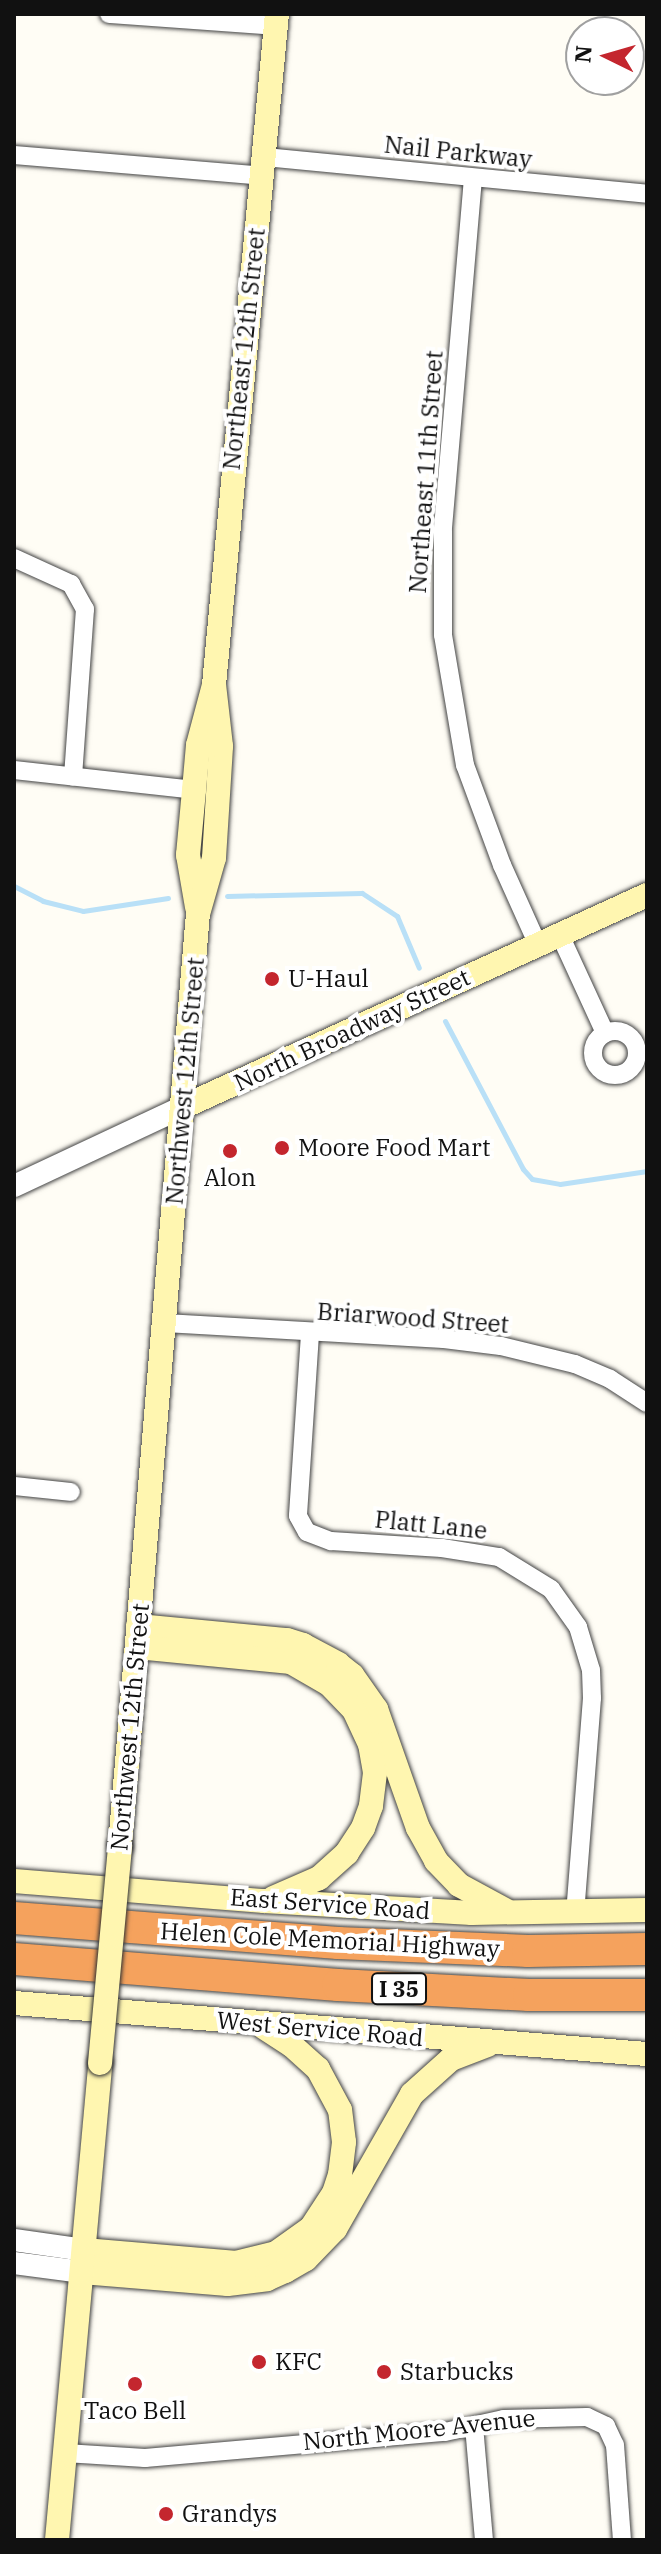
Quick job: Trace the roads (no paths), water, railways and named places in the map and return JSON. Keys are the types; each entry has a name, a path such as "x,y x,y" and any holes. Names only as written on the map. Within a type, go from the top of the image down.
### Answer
{"highway":[{"name":"Helen Cole Memorial Highway","path":"14,1918 338,1943 528,1951 647,1949"},
{"name":"Helen Cole Memorial Highway","path":"14,1959 338,1985 529,1995 647,1995"}],"main road":[{"name":"Northeast 12th Street","path":"198,914 188,855 198,745 214,685 277,20"},
{"name":"Northeast 12th Street","path":"198,914 214,858 221,746 214,685"},
{"path":"194,790 218,785"},
{"name":"North Broadway Street","path":"183,1107 647,895"},
{"name":"Northwest 12th Street","path":"57,2540 120,1846 198,914"},
{"path":"137,1637 291,1662 315,1673 341,1694 363,1726 373,1758 374,1789 371,1806 355,1843 319,1878 264,1901"},
{"path":"137,1637 287,1640 338,1664 352,1675 376,1709 418,1828 436,1861 476,1897 514,1914"},
{"name":"East Service Road","path":"14,1881 264,1901 514,1914 647,1910"},
{"name":"West Service Road","path":"14,2003 493,2043"},
{"path":"83,2261 236,2263 276,2253 311,2228 334,2193 340,2175 344,2142 340,2110 326,2080 307,2056 257,2024"},
{"path":"83,2261 228,2284 267,2279 306,2259 335,2229 412,2094 451,2059 493,2043 647,2054"}],"street":[{"path":"109,14 277,20"},
{"name":"Nail Parkway","path":"14,155 473,178 647,194"},
{"name":"Northeast 11th Street","path":"473,178 443,531 443,635 465,765 502,865 605,1033"},
{"path":"14,558 71,584 85,609 73,777"},
{"path":"14,770 194,790"},
{"name":"North Broadway Street","path":"14,1186 183,1107"},
{"name":"Briarwood Street","path":"165,1323 310,1334 444,1339 540,1354 610,1379 647,1403"},
{"name":"Platt Lane","path":"310,1334 298,1516 307,1532 331,1541 442,1548 499,1557 551,1589 578,1627 591,1670 592,1698 575,1913"},
{"path":"14,1486 71,1492"},
{"path":"14,2240 83,2261"},
{"path":"14,2263 83,2261"},
{"name":"North Moore Avenue","path":"65,2453 145,2458 445,2432 504,2419 571,2415 599,2420 615,2445 622,2540"},
{"path":"474,2426 484,2540"}],"waterway":[{"path":"14,886 43,901 83,911 168,898"},
{"path":"227,896 362,893 397,916 419,968"},
{"path":"445,1021 523,1169 532,1179 560,1184 647,1171"}],"place":[{"name":"U-Haul","path":"272,979"},
{"name":"Moore Food Mart","path":"282,1148"},
{"name":"Alon","path":"230,1151"},
{"name":"KFC","path":"259,2362"},
{"name":"Starbucks","path":"384,2372"},
{"name":"Taco Bell","path":"135,2384"},
{"name":"Grandys","path":"166,2514"}]}
